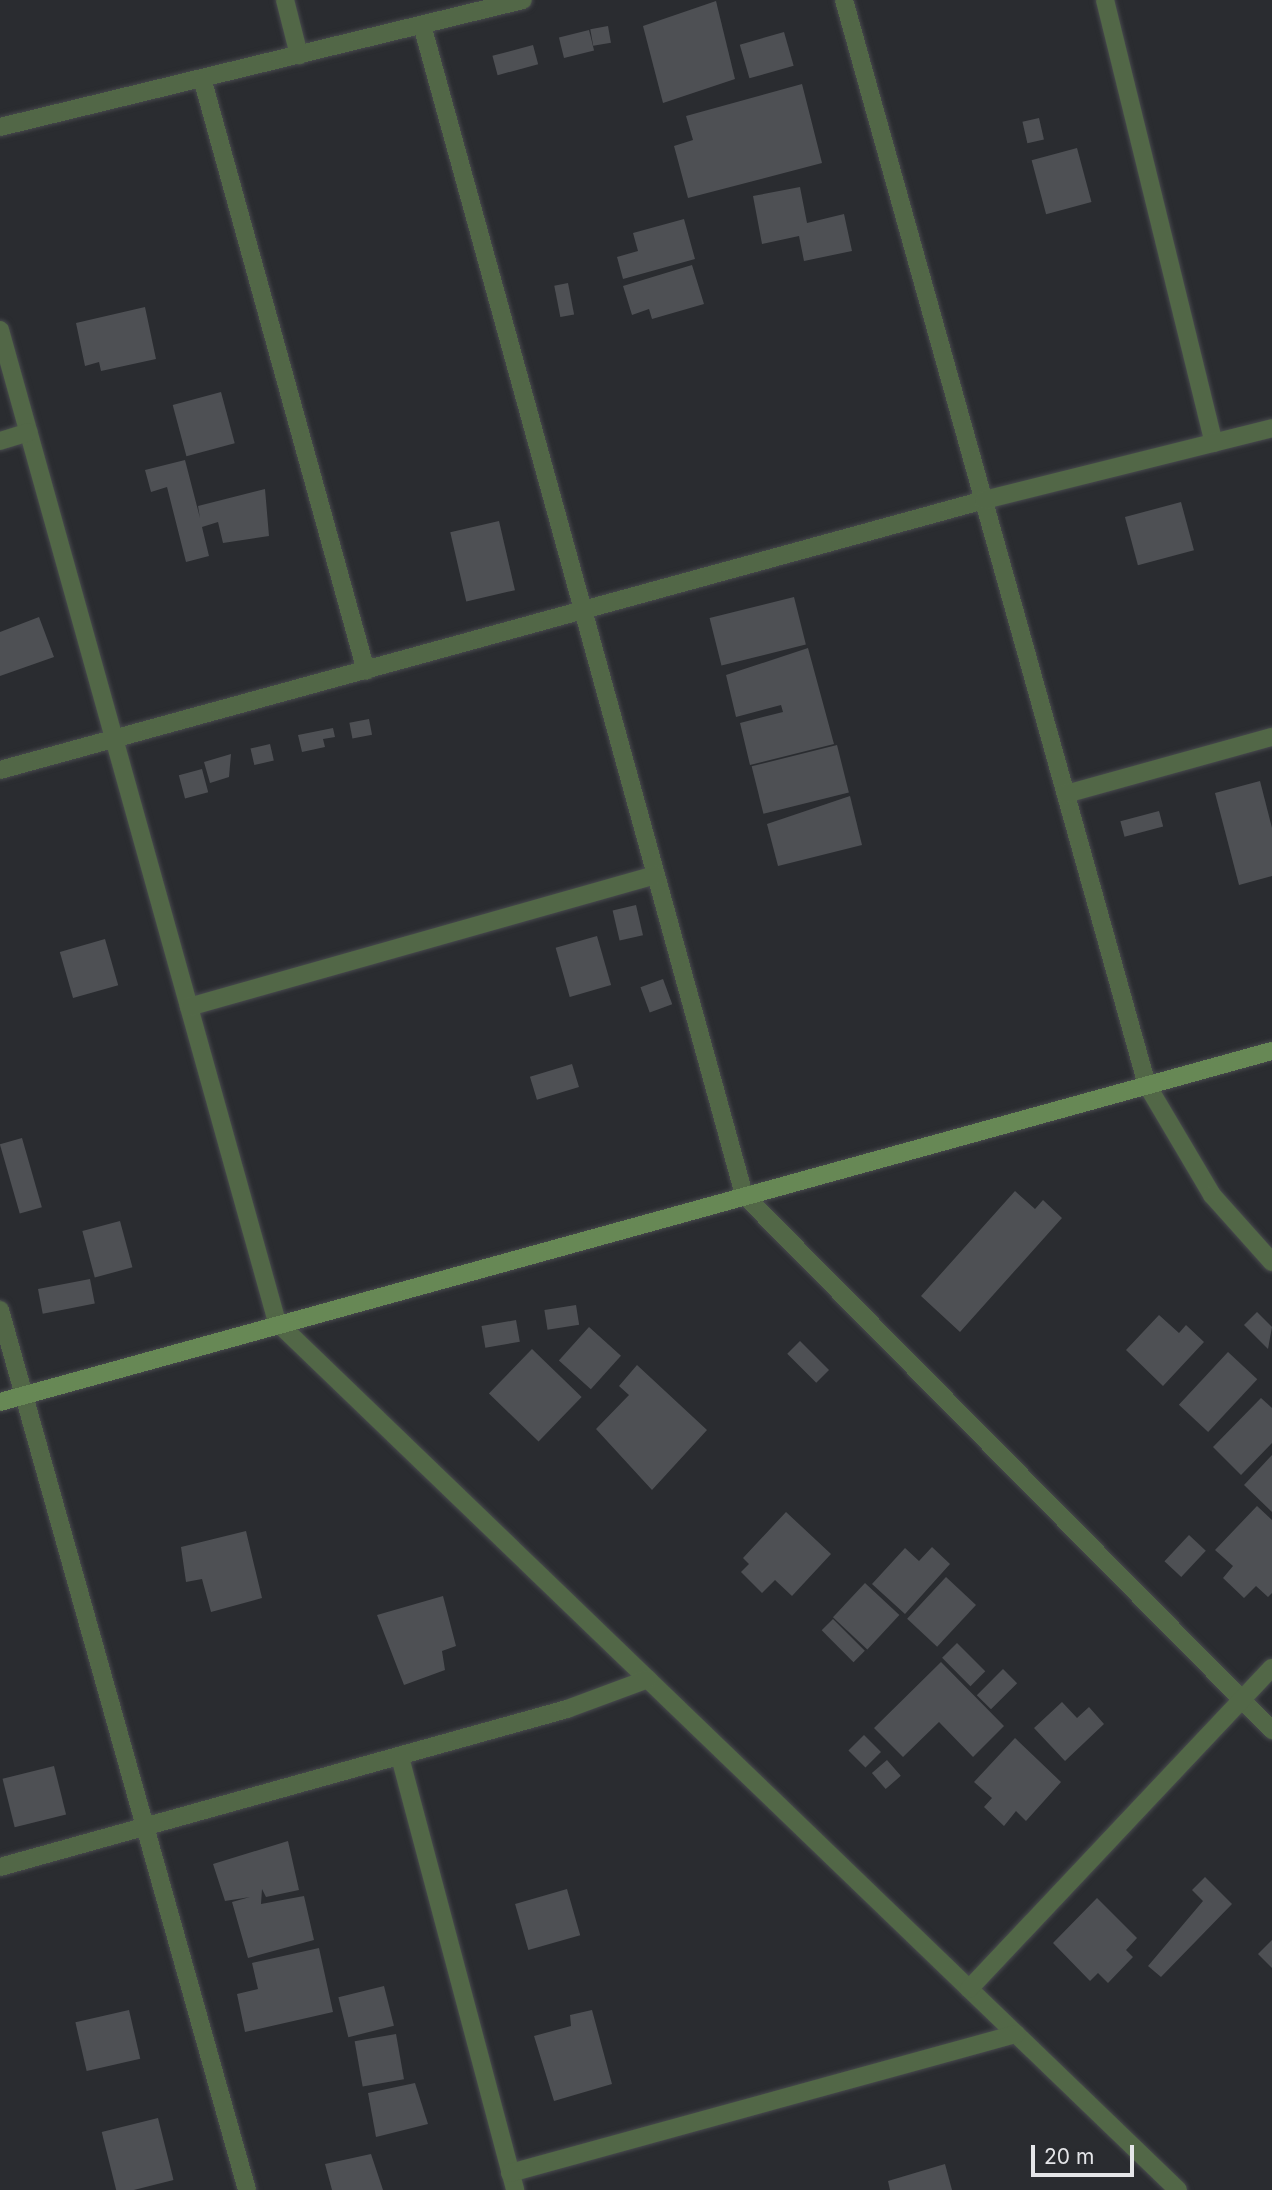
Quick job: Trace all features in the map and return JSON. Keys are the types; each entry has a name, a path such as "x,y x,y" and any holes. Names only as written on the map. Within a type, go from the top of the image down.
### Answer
{"street":[{"path":"285,0 299,54"},
{"path":"0,127 523,0"},
{"path":"844,0 1147,1085 1212,1195 1272,1262"},
{"path":"1105,0 1214,443"},
{"path":"422,25 744,1195 1272,1730"},
{"path":"202,78 366,671"},
{"path":"0,330 277,1322 1178,2190"},
{"path":"0,770 984,500 1272,428"},
{"path":"0,441 29,432"},
{"path":"1066,794 1272,737"},
{"path":"189,1007 656,875"},
{"path":"0,1402 277,1322 1272,1051"},
{"path":"0,1310 247,2190"},
{"path":"969,1989 1272,1668"},
{"path":"0,1867 400,1757 648,1679"},
{"path":"400,1757 513,2182 1016,2034"}],"building":[{"path":"716,1 735,79 663,103 643,26"},
{"path":"608,26 611,43 593,46 590,29"},
{"path":"589,30 594,50 564,58 559,37"},
{"path":"784,32 794,66 749,78 740,45"},
{"path":"533,45 538,64 498,75 492,56"},
{"path":"802,84 822,163 688,198 674,146 693,140 686,116"},
{"path":"1039,118 1044,139 1027,143 1022,122"},
{"path":"1077,148 1091,202 1046,214 1032,160"},
{"path":"800,187 807,223 844,214 852,251 804,261 799,236 762,244 753,196"},
{"path":"684,219 695,259 623,279 617,257 638,251 633,233"},
{"path":"692,265 704,304 652,319 649,309 632,315 623,286"},
{"path":"568,283 574,314 560,317 554,286"},
{"path":"145,307 156,359 101,371 99,362 85,366 76,323"},
{"path":"221,392 235,443 186,456 173,405"},
{"path":"185,460 200,518 198,506 265,489 269,536 223,543 218,522 202,527 209,556 186,562 167,487 151,492 145,470"},
{"path":"1181,502 1194,550 1138,565 1125,517"},
{"path":"499,521 515,590 466,601 450,532"},
{"path":"794,597 806,645 721,666 710,618"},
{"path":"39,617 54,657 0,676 0,632"},
{"path":"808,648 834,744 750,765 740,723 783,712 781,705 736,717 726,675"},
{"path":"369,719 372,735 352,739 349,723"},
{"path":"333,728 335,737 323,739 325,747 302,752 298,735"},
{"path":"270,744 274,761 254,765 251,748"},
{"path":"837,745 849,793 763,814 752,766"},
{"path":"231,754 229,777 210,783 204,762"},
{"path":"202,769 208,792 185,798 179,775"},
{"path":"1260,781 1272,828 1272,876 1239,885 1215,793"},
{"path":"850,796 862,845 778,866 767,824"},
{"path":"1159,811 1163,826 1125,837 1120,821"},
{"path":"636,905 643,935 620,941 613,910"},
{"path":"597,936 611,985 570,997 556,948"},
{"path":"105,939 118,985 73,998 60,952"},
{"path":"663,979 672,1004 650,1013 640,987"},
{"path":"572,1064 579,1087 537,1100 530,1077"},
{"path":"22,1138 42,1207 20,1214 0,1144"},
{"path":"1015,1191 1035,1209 1043,1200 1062,1218 960,1332 921,1296"},
{"path":"120,1221 132,1267 95,1277 82,1231"},
{"path":"90,1279 95,1304 43,1314 38,1289"},
{"path":"576,1305 579,1325 548,1330 544,1310"},
{"path":"1257,1312 1272,1327 1268,1349 1244,1325"},
{"path":"1159,1315 1179,1333 1186,1325 1204,1342 1163,1386 1126,1350"},
{"path":"516,1320 520,1342 485,1348 482,1326"},
{"path":"589,1327 621,1356 591,1389 559,1360"},
{"path":"800,1341 829,1370 816,1383 787,1354"},
{"path":"532,1349 582,1397 539,1442 489,1394"},
{"path":"1228,1352 1257,1379 1208,1432 1179,1405"},
{"path":"637,1365 707,1430 652,1490 596,1429 629,1395 619,1386"},
{"path":"1261,1398 1272,1408 1272,1443 1241,1475 1213,1447"},
{"path":"1272,1455 1272,1512 1244,1485"},
{"path":"1257,1506 1272,1520 1272,1593 1268,1597 1256,1586 1244,1598 1223,1578 1233,1566 1215,1550"},
{"path":"786,1512 831,1554 792,1596 775,1580 762,1593 741,1572 749,1564 743,1558"},
{"path":"246,1531 262,1598 211,1612 202,1579 186,1582 181,1547"},
{"path":"1189,1535 1206,1551 1181,1577 1164,1561"},
{"path":"932,1547 950,1564 905,1614 872,1584 905,1548 919,1561"},
{"path":"946,1577 976,1605 937,1647 907,1619"},
{"path":"865,1583 899,1615 867,1649 833,1617"},
{"path":"443,1596 456,1646 442,1651 445,1670 404,1685 377,1615"},
{"path":"833,1619 865,1651 854,1662 822,1630"},
{"path":"957,1643 985,1671 970,1686 942,1658"},
{"path":"941,1662 1004,1726 973,1757 939,1722 903,1757 874,1728"},
{"path":"1003,1669 1017,1683 991,1709 977,1695"},
{"path":"1062,1702 1077,1718 1089,1707 1104,1724 1065,1761 1034,1728"},
{"path":"864,1735 881,1752 865,1768 848,1751"},
{"path":"1015,1738 1061,1782 1026,1821 1016,1811 1004,1826 984,1807 992,1798 974,1782"},
{"path":"887,1760 901,1776 886,1789 872,1773"},
{"path":"54,1766 66,1815 15,1827 3,1779"},
{"path":"288,1841 299,1890 266,1897 262,1889 261,1904 304,1896 314,1940 248,1958 232,1902 250,1897 225,1901 213,1864"},
{"path":"1205,1877 1232,1904 1161,1977 1148,1966 1203,1901 1192,1890"},
{"path":"567,1889 580,1935 528,1950 515,1904"},
{"path":"1097,1898 1137,1938 1126,1950 1133,1957 1108,1983 1098,1973 1090,1981 1053,1943"},
{"path":"1272,1940 1272,1968 1258,1954"},
{"path":"319,1948 333,2012 245,2032 237,1994 258,1989 252,1963"},
{"path":"384,1986 394,2026 348,2037 338,1997"},
{"path":"129,2010 140,2059 87,2071 75,2022"},
{"path":"592,2010 612,2084 554,2101 534,2036 571,2026 570,2015"},
{"path":"396,2034 404,2079 363,2087 355,2041"},
{"path":"415,2083 428,2124 376,2137 368,2093"},
{"path":"158,2118 173,2180 134,2190 116,2190 102,2132"},
{"path":"371,2154 383,2190 332,2190 325,2164"},
{"path":"945,2164 952,2190 890,2190 888,2181"}]}
